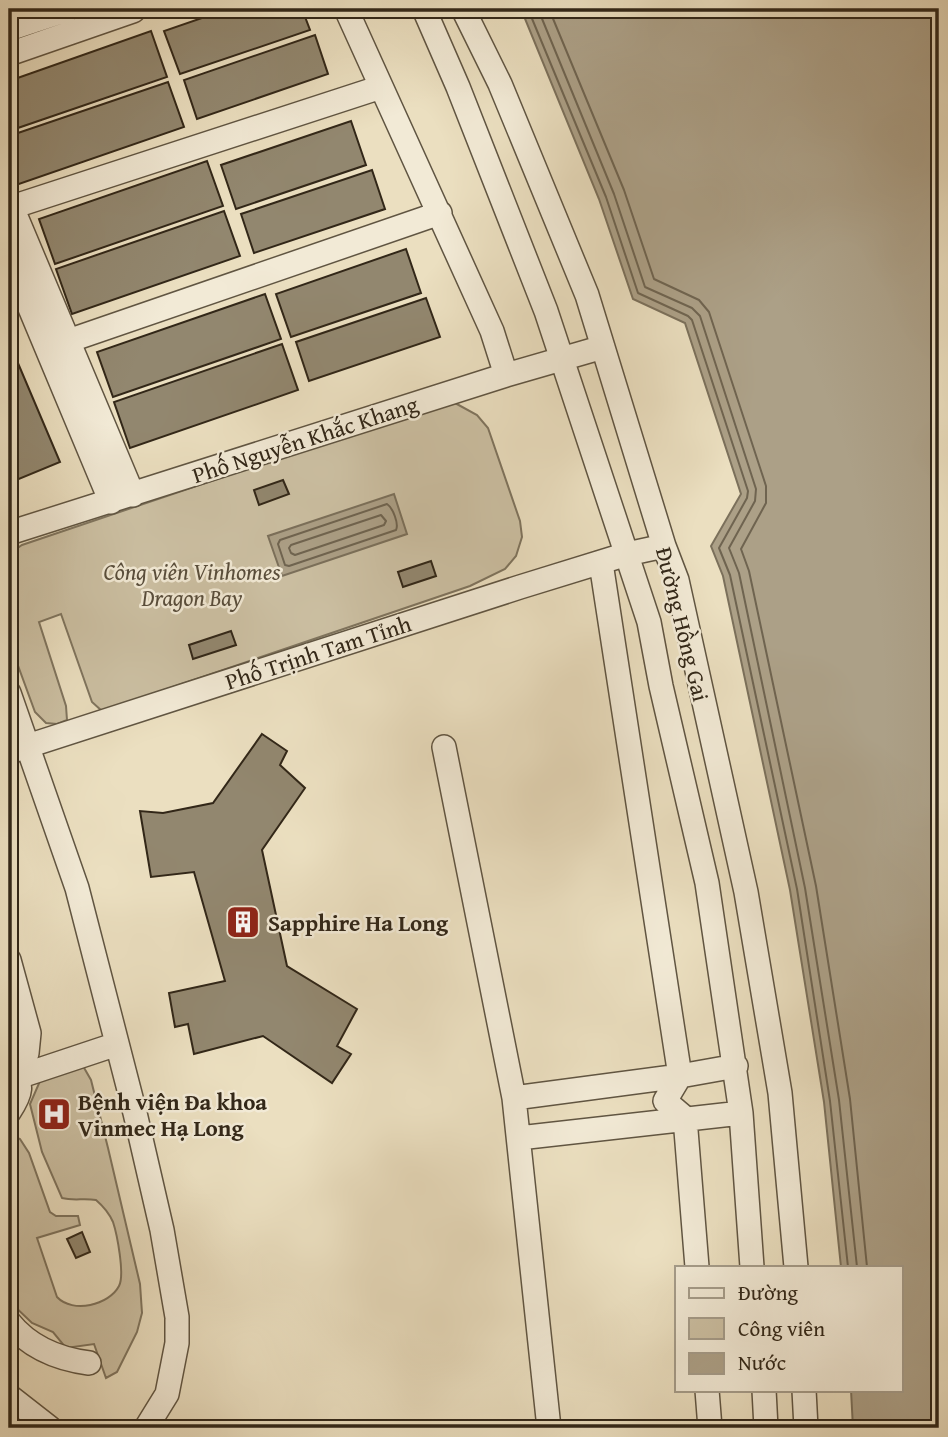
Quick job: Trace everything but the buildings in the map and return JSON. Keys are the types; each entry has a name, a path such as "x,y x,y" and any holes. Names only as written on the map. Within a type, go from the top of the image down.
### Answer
{"street":[{"path":"9,29 69,9"},
{"path":"9,54 135,9"},
{"path":"346,9 492,331 506,375"},
{"name":"Đường Hồng Gai","path":"424,9 458,87 546,311 649,622 660,687 707,883 736,1066 752,1266"},
{"name":"Đường Hồng Gai","path":"463,9 500,84 582,283 677,580 746,892 780,1093 796,1266"},
{"path":"133,495 10,203 381,87"},
{"path":"68,341 440,214"},
{"path":"9,258 111,502"},
{"name":"Phố Nguyễn Khắc Khang","path":"9,533 506,375 603,347"},
{"path":"627,554 664,546"},
{"name":"Phố Trịnh Tam Tỉnh","path":"17,749 627,554"},
{"path":"601,563 680,1076 665,1101 685,1118 697,1266"},
{"path":"9,693 17,749 77,888 163,1230 177,1317 177,1343 167,1394 146,1428"},
{"path":"444,747 514,1098 549,1428"},
{"path":"9,960 29,1032 27,1053 12,1069"},
{"path":"12,1069 117,1044"},
{"path":"514,1098 736,1066"},
{"path":"9,1112 20,1093 12,1069"},
{"path":"519,1138 741,1113"},
{"path":"9,1322 39,1348 64,1360 89,1363"},
{"path":"707,1392 710,1428"},
{"path":"764,1392 766,1428"},
{"path":"804,1392 806,1428"},
{"path":"9,1396 50,1428"}],"green space":[{"name":"Công viên Vinhomes Dragon Bay","path":"455,403 477,415 488,428 520,521 522,537 516,556 505,569 470,586 102,711 92,702 61,614 39,622 66,706 67,720 57,724 46,723 35,712 9,641 9,554 22,545 374,426"},
{"path":"83,1066 91,1080 140,1284 142,1313 137,1332 117,1372 106,1378 94,1344 66,1348 53,1332 32,1323 9,1301 11,1135 20,1139 29,1153 50,1212 56,1216 78,1216 80,1225 37,1238 57,1297 72,1305 90,1305 114,1293 121,1281 120,1254 111,1219 96,1200 62,1198 42,1152 30,1104 40,1081"}],"water":[{"path":"521,9 939,9 939,1428 853,1428 851,1392 902,1392 902,1266 841,1266 824,1102 790,890 723,576 711,546 741,494 685,323 633,299 599,199"},
{"path":"394,494 407,534 282,576 268,536"}],"place":[{"name":"Sapphire Ha Long","path":"243,922"},
{"name":"Bệnh viện Đa khoa Vinmec Hạ Long","path":"54,1114"}]}
